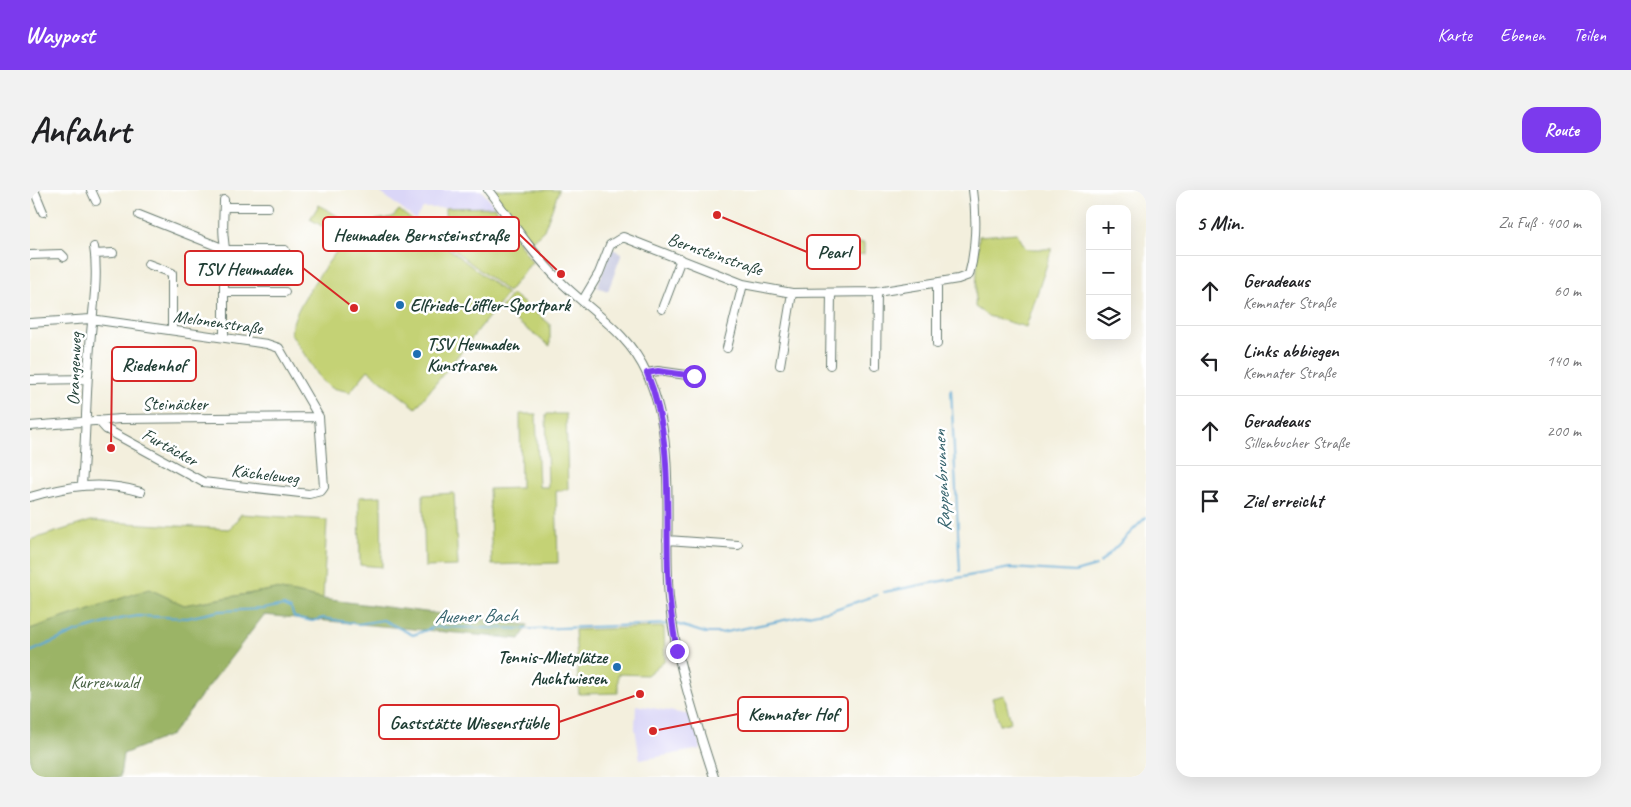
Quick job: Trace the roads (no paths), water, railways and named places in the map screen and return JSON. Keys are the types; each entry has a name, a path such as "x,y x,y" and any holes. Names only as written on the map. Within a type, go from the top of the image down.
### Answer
{"street":[{"path":"34,190 43,212"},
{"path":"91,190 96,201"},
{"path":"488,190 558,280 619,333 631,347 647,373 659,408 665,452 667,540 672,624 684,681 714,777"},
{"name":"Bernsteinstraße","path":"583,300 599,273 610,245 623,237 743,284 792,293 877,292 937,283 969,275 972,264 974,217 972,190"},
{"path":"224,337 224,292 227,250 224,242 224,203 268,207"},
{"path":"139,215 227,250 285,250"},
{"name":"Orangenweg","path":"82,484 87,421 87,379 91,319 96,278 94,250 112,253"},
{"path":"30,255 61,254 64,257"},
{"path":"662,309 681,259"},
{"path":"148,264 172,273 172,330"},
{"path":"937,283 937,344"},
{"path":"727,348 743,284"},
{"path":"224,292 285,292"},
{"path":"876,366 877,292"},
{"path":"780,364 792,293"},
{"path":"830,364 831,294"},
{"name":"Melonenstraße","path":"30,323 91,319 224,337 267,344 278,348 319,417 324,473 323,490"},
{"path":"647,373 658,371 701,377"},
{"path":"30,380 87,379"},
{"name":"Steinäcker","path":"30,426 98,420 319,417"},
{"name":"Furtäcker","path":"98,420 106,429 203,482"},
{"name":"Kächeleweg","path":"203,482 309,494 323,490"},
{"path":"30,497 82,484 123,486 141,492"},
{"path":"667,540 738,545"}],"waterway":[{"name":"Rappenbrunnen","path":"951,389 960,571"},
{"path":"1100,563 1146,517"},
{"path":"884,592 1010,568 1075,572 1096,566"},
{"name":"Auener Bach","path":"676,624 705,633 721,633 832,610 877,595"},
{"name":"Auener Bach","path":"30,652 75,632 120,619 138,616 187,618 219,611 263,609 284,605 291,608 294,617 312,621 323,618 358,624 383,620 413,635 435,627 532,629 671,624"}],"place":[{"name":"Pearl","path":"717,215"},
{"name":"Heumaden Bernsteinstraße","path":"561,274"},
{"name":"Elfriede-Löffler-Sportpark","path":"400,305"},
{"name":"TSV Heumaden","path":"354,308"},
{"name":"TSV Heumaden Kunstrasen","path":"417,354"},
{"name":"Riedenhof","path":"111,448"},
{"name":"Tennis-Mietplätze Auchtwiesen","path":"617,667"},
{"name":"Gaststätte Wiesenstüble","path":"640,694"},
{"name":"Kemnater Hof","path":"653,731"}],"park label":[{"name":"Kurrenwald","path":"105,682"}]}
